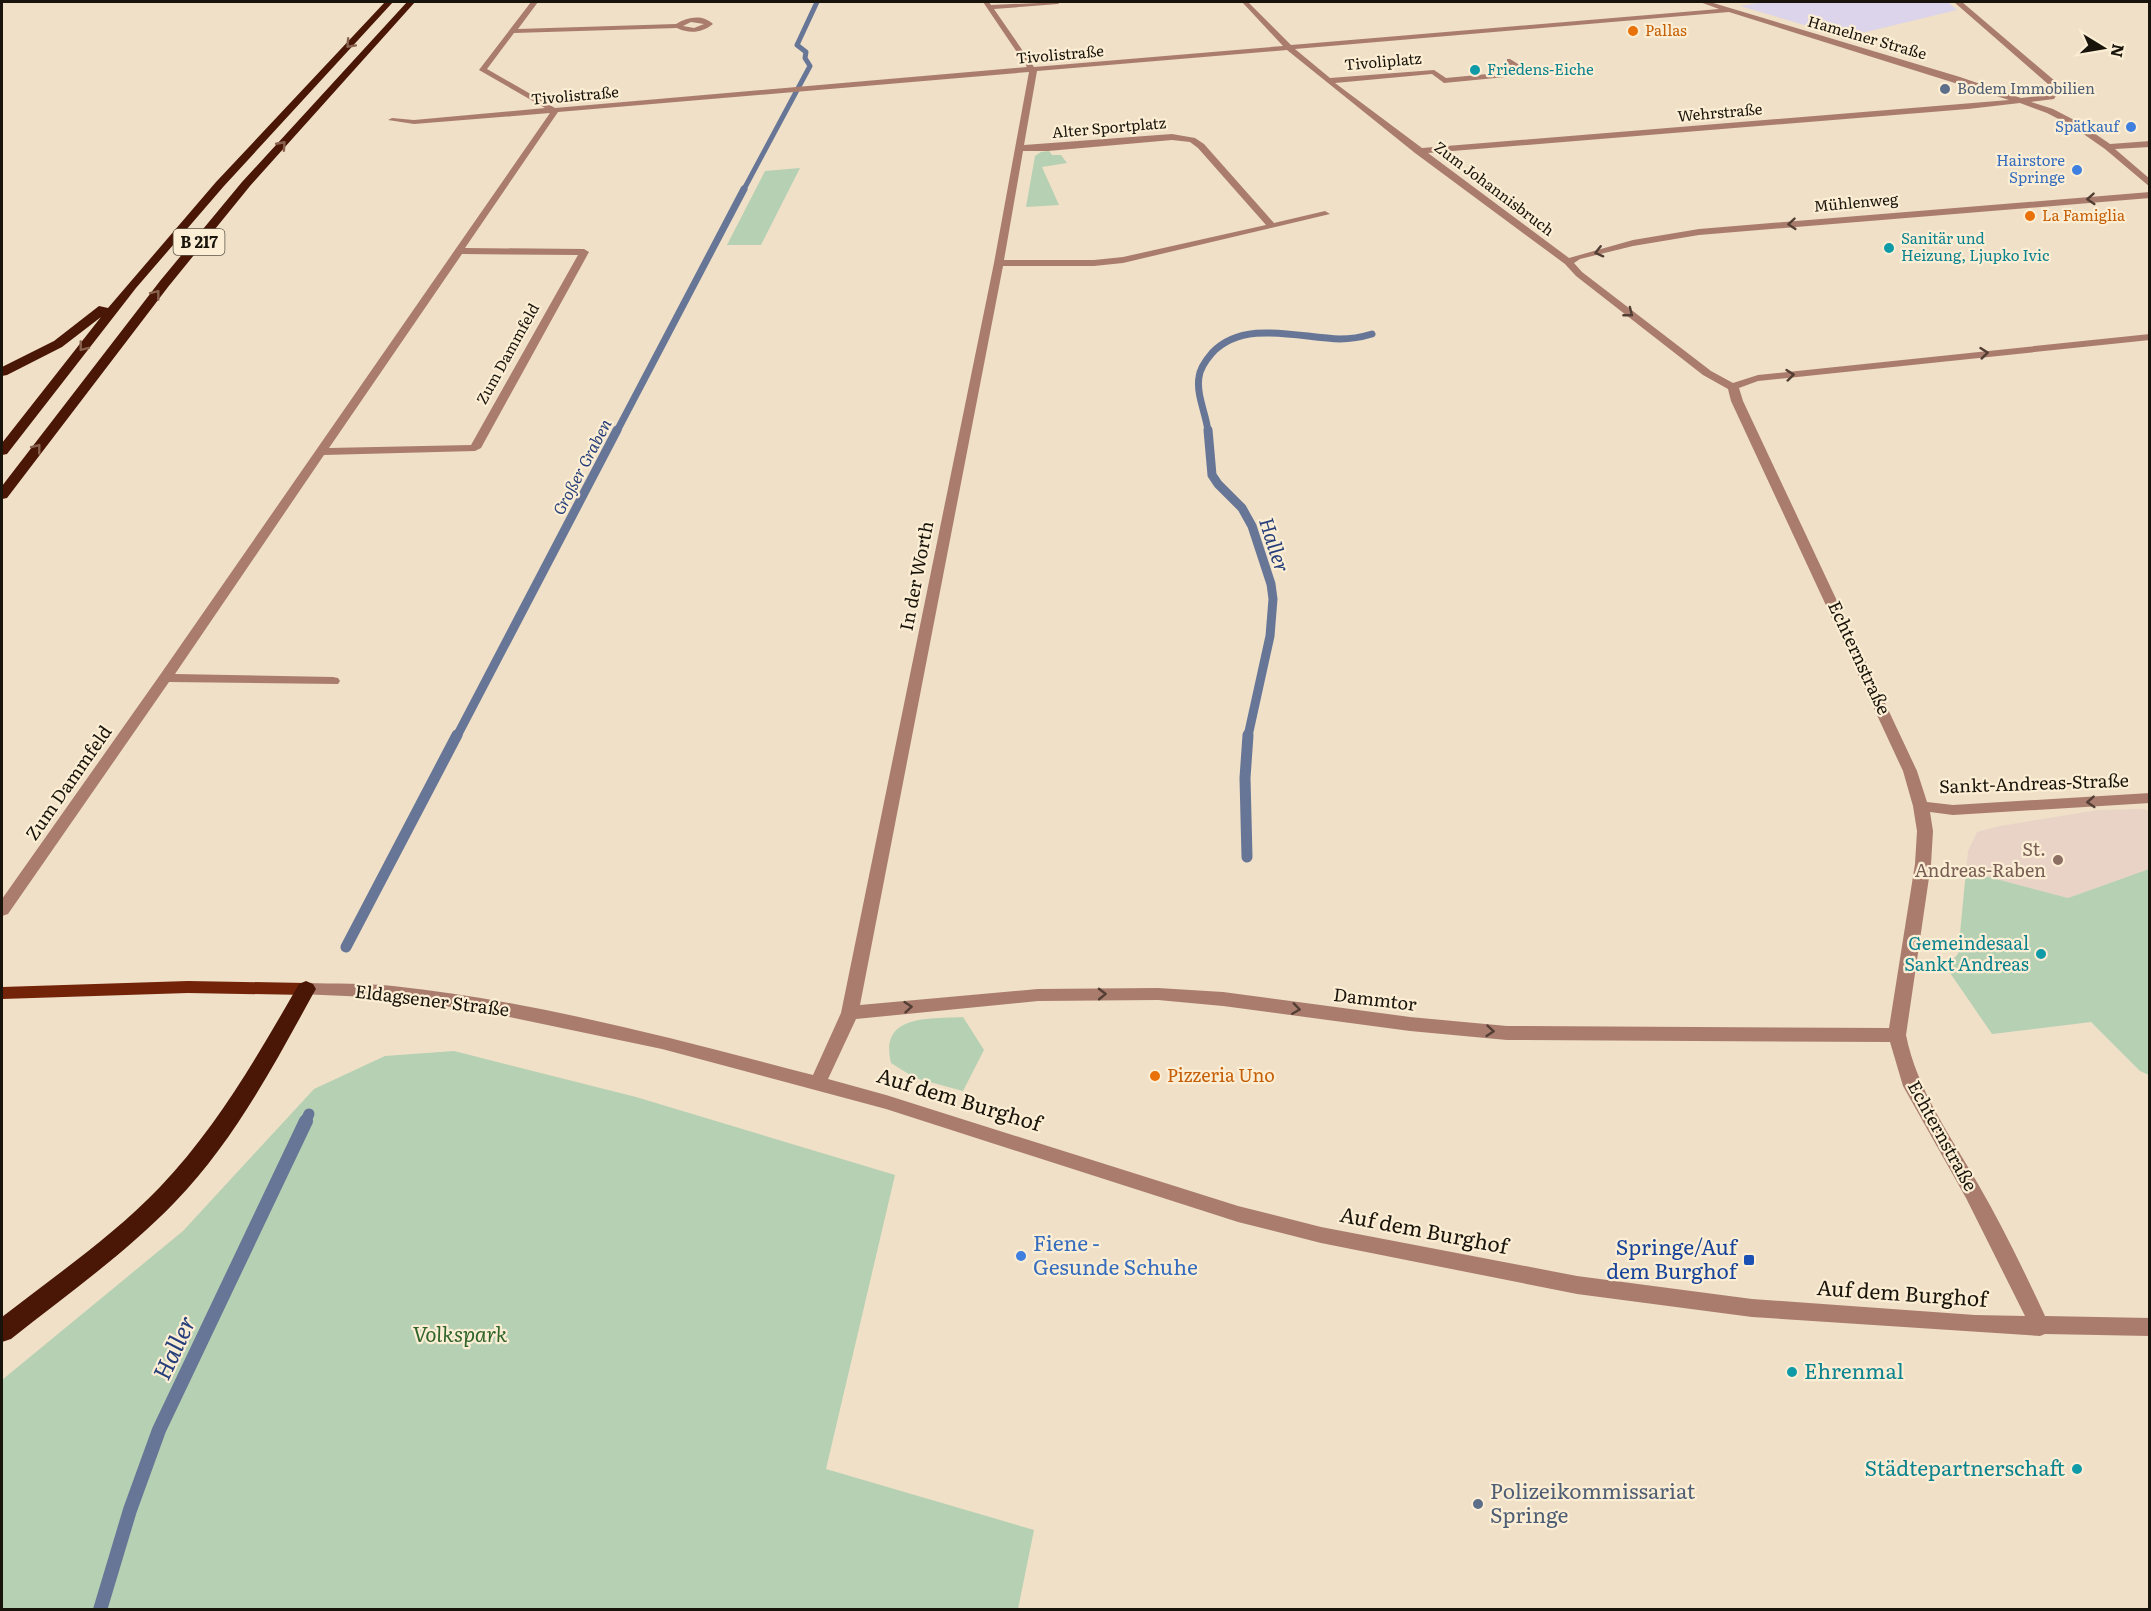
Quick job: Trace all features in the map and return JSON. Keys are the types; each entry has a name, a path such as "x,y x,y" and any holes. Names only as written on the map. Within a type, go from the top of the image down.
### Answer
{"highway":[{"name":"B 217","path":"2,451 132,285 220,184 389,2"},
{"name":"B 217","path":"2,495 164,284 231,202 411,2"},
{"path":"2,372 58,344 132,285"},
{"path":"2,1331 135,1225 187,1173 221,1130 306,989"}],"main road":[{"name":"Eldagsener Straße","path":"2,993 166,988 306,989"}],"street":[{"path":"534,2 483,70 555,111"},
{"path":"988,4 1058,2"},
{"name":"Zum Johannisbruch","path":"1245,2 1289,48 1328,81 1418,151 1569,262 1579,274 1707,373 1733,387"},
{"name":"Hamelner Straße","path":"1704,2 2023,100 2075,124 2108,147 2150,184"},
{"name":"Wehrstraße","path":"1418,151 2051,97 2055,91 2052,83 1958,2"},
{"path":"988,4 1033,71"},
{"name":"Tivolistraße","path":"392,120 414,122 790,92 1729,10"},
{"path":"513,31 678,26"},
{"name":"Tivoliplatz","path":"1328,81 1434,72 1444,81 1526,73 1510,61"},
{"name":"In der Worth","path":"818,1083 850,1013 999,263 1033,71"},
{"name":"Zum Dammfeld","path":"2,910 165,678 555,111"},
{"name":"Alter Sportplatz","path":"1019,148 1048,148 1165,137 1192,141 1201,146 1272,226"},
{"path":"2108,147 2150,144"},
{"name":"Mühlenweg","path":"1569,262 1577,257 1634,243 1699,232 2150,195"},
{"path":"999,263 1094,263 1123,260 1325,214"},
{"name":"Zum Dammfeld","path":"321,452 475,448 584,252 457,251"},
{"path":"1733,387 1744,381 1758,378 2150,337"},
{"name":"Echternstraße","path":"1733,387 1741,409 1910,771 1921,806 1925,831 1923,864 1897,1035 1902,1059 1912,1086 1998,1239 2040,1327"},
{"path":"165,678 333,681"},
{"name":"Sankt-Andreas-Straße","path":"1921,806 1953,810 2150,798"},
{"name":"Eldagsener Straße","path":"306,989 391,992 490,1006 662,1042 818,1083"},
{"name":"Dammtor","path":"850,1013 1038,995 1158,994 1223,999 1410,1024 1507,1033 1897,1035"},
{"name":"Auf dem Burghof","path":"818,1083 965,1126 1238,1214 1321,1235 1577,1285 1752,1308 2040,1327 2150,1326"}],"shaded area":[{"path":"1763,2 1948,2 1957,10 1845,37 1740,6"},
{"name":"St. Andreas-Raben","path":"2145,809 2149,812 2149,869 2068,898 1966,871 1968,851 1977,832 2098,810"}],"green space":[{"path":"1049,151 1052,155 1061,155 1067,163 1042,167 1059,205 1026,207 1035,156"},
{"path":"800,168 761,245 727,245 765,171"},
{"path":"2149,869 2149,1075 2140,1071 2091,1022 1992,1034 1946,967 1958,954 1966,871 2068,898"},
{"path":"963,1017 984,1050 963,1091 915,1078 891,1063 889,1047 892,1035 900,1027 922,1020"},
{"name":"Volkspark","path":"454,1051 636,1097 895,1175 826,1469 1034,1530 1018,1609 2,1609 2,1380 183,1231 314,1089 385,1056"}],"waterway":[{"name":"Großer Graben","path":"743,191 810,66 805,58 806,52 797,45 817,2"},
{"name":"Großer Graben","path":"617,431 744,189"},
{"name":"Haller","path":"1208,431 1198,384 1204,364 1212,353 1225,343 1240,336 1256,333 1340,339 1372,334"},
{"name":"Großer Graben","path":"457,736 617,430"},
{"name":"Haller","path":"1208,430 1212,475 1242,508 1252,526 1271,584 1273,599 1270,636 1248,736"},
{"name":"Großer Graben","path":"346,947 457,735"},
{"name":"Haller","path":"1247,857 1245,778 1248,735"},
{"name":"Haller","path":"305,1122 309,1114"},
{"name":"Haller","path":"100,1610 130,1510 159,1430 306,1121"}],"place":[{"name":"Pallas","path":"1633,31"},
{"name":"Friedens-Eiche","path":"1475,70"},
{"name":"Bodem Immobilien","path":"1945,89"},
{"name":"Spätkauf","path":"2131,127"},
{"name":"Hairstore Springe","path":"2077,170"},
{"name":"La Famiglia","path":"2030,216"},
{"name":"Sanitär und Heizung, Ljupko Ivic","path":"1889,248"},
{"name":"St. Andreas-Raben","path":"2058,860"},
{"name":"Gemeindesaal Sankt Andreas","path":"2041,954"},
{"name":"Pizzeria Uno","path":"1155,1076"},
{"name":"Fiene - Gesunde Schuhe","path":"1021,1256"},
{"name":"Springe/Auf dem Burghof","path":"1749,1260"},
{"name":"Ehrenmal","path":"1792,1372"},
{"name":"Städtepartnerschaft","path":"2077,1469"},
{"name":"Polizeikommissariat Springe","path":"1478,1504"}]}
